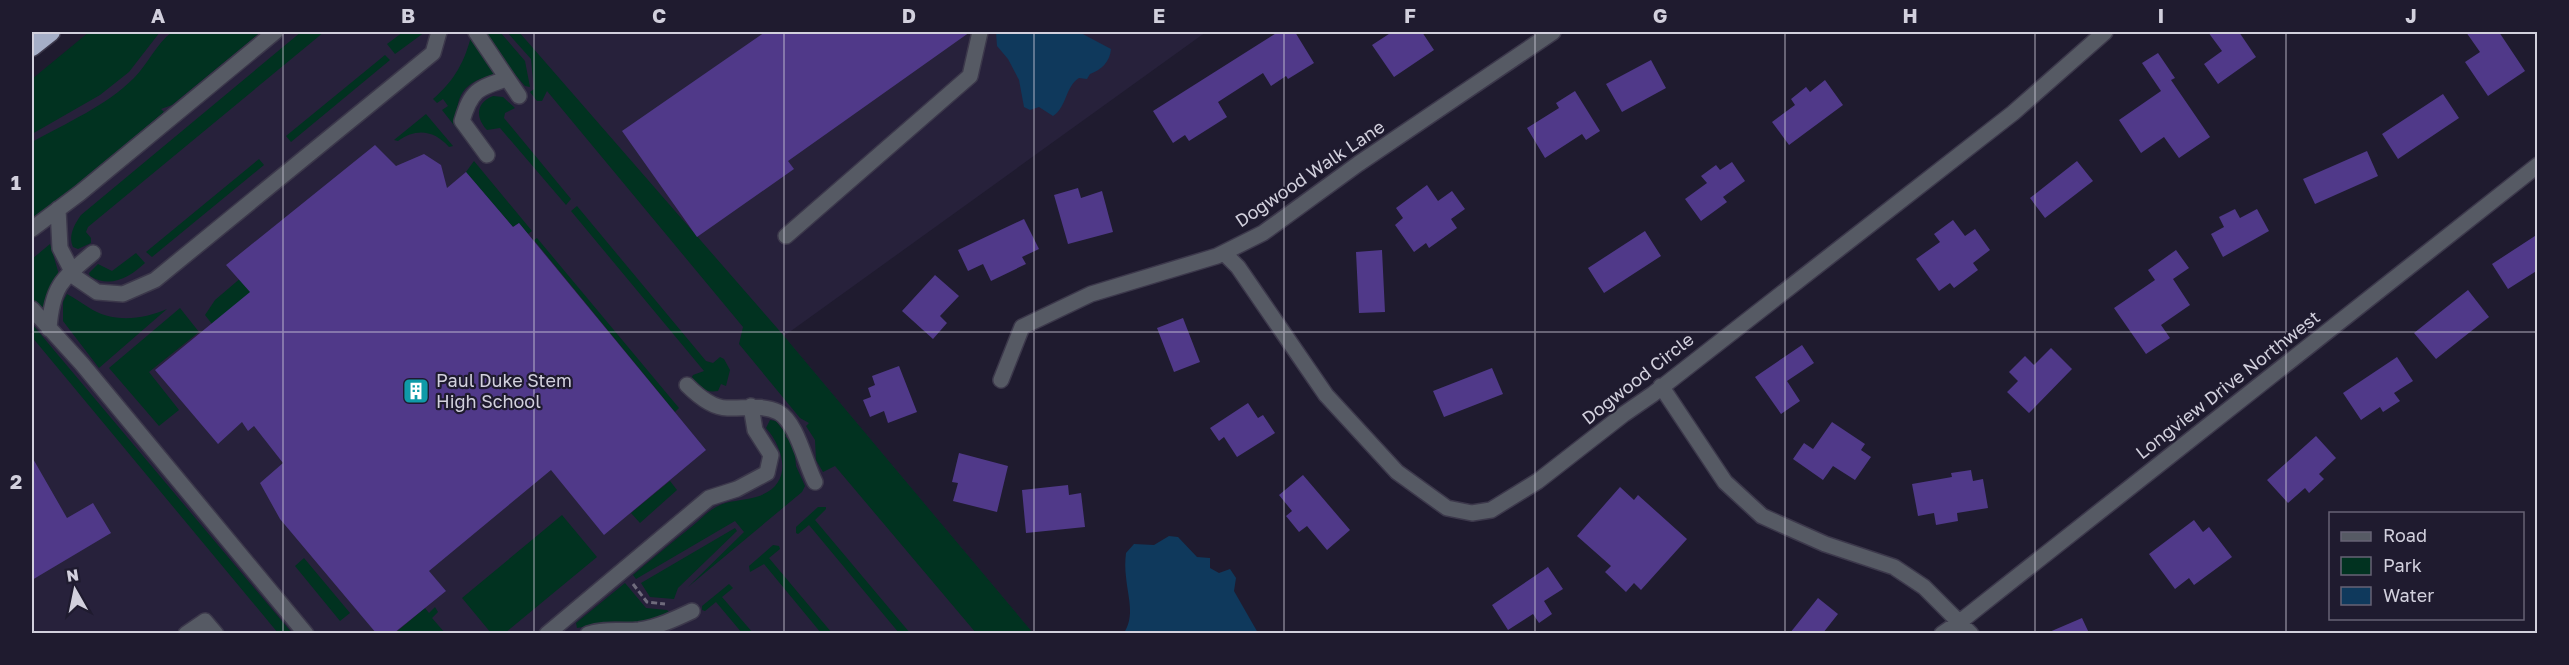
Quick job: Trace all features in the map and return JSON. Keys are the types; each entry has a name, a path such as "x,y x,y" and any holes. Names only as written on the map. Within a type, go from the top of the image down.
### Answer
{"highway":[{"path":"32,47 51,32"}],"street":[{"path":"32,229 80,193 275,32"},
{"path":"57,209 60,248 75,277 97,292 123,294 155,280 433,53 440,32"},
{"path":"476,32 519,96"},
{"path":"786,236 970,76 980,32"},
{"name":"Dogwood Walk Lane","path":"1001,380 1022,327 1091,294 1224,253 1263,233 1358,164 1553,32"},
{"name":"Dogwood Circle","path":"1224,253 1238,267 1326,395 1397,472 1447,508 1472,513 1491,510 1538,482 2013,113 2105,32"},
{"path":"487,155 462,122 472,94 484,86 507,79"},
{"name":"Longview Drive Northwest","path":"1942,633 1961,621 2538,165"},
{"path":"49,329 54,296 59,284 93,253"},
{"path":"32,309 82,364 306,633"},
{"path":"687,385 699,396 724,408 751,406 779,412 799,437 807,466 815,482"},
{"path":"1661,386 1725,482 1762,516 1825,544 1894,567 1924,587 1971,633"},
{"path":"549,633 709,498 737,489 767,473 771,455 754,430 751,406"},
{"path":"588,633 603,629 638,630 668,622 692,612"},
{"path":"186,633 205,621 216,633"}],"path":[{"path":"633,584 647,602 672,606"}],"shaded area":[{"path":"100,32 1206,32 784,336 1033,633 32,633 32,95"}],"green space":[{"path":"89,32 160,32 129,72 100,95 32,134 32,79"},
{"path":"172,32 261,32 172,105 161,109 164,112 32,222 32,142 85,113 123,88"},
{"path":"301,32 324,32 88,227 86,232 91,238 91,243 78,249 73,247 72,231 81,215"},
{"path":"403,32 425,32 395,54 387,44"},
{"path":"485,32 500,32 525,61 530,87 525,86 506,64"},
{"path":"507,32 519,32 784,336 1033,633 976,633 835,466 823,472 816,460 815,440 806,426 809,423 800,418 739,344 743,327 547,91 542,101 537,101 530,92 534,89 531,59"},
{"path":"472,33 495,70 494,74 471,84 460,96 458,121 464,138 442,110 448,106 443,99 437,103 433,99 458,69"},
{"path":"385,55 390,60 291,142 286,136"},
{"path":"493,96 503,97 515,108 505,113 504,118 571,199 566,205 500,128 487,130 483,125 479,115 480,106"},
{"path":"426,114 453,146 449,147 437,137 425,133 411,134 398,141 394,140"},
{"path":"259,159 264,165 152,257 146,252"},
{"path":"474,161 532,231 528,234 519,223 513,227 466,172"},
{"path":"577,206 706,361 713,363 720,357 724,359 730,370 726,386 721,384 718,391 710,391 700,387 695,381 693,375 704,371 571,211"},
{"path":"537,238 679,408 675,412 534,240"},
{"path":"50,244 60,278 45,317 32,302 32,259"},
{"path":"136,253 145,263 126,277 105,281 90,276 89,273 98,264 112,271"},
{"path":"249,271 261,284 212,324 205,315 215,300"},
{"path":"67,294 97,312 117,318 147,316 167,309 99,368 63,321 63,302"},
{"path":"180,308 199,332 149,372 179,410 159,426 109,368"},
{"path":"32,324 292,633 278,633 32,337"},
{"path":"770,420 776,421 794,445 796,466 805,486 802,492 688,587 744,532 735,521 636,579 633,575 713,509 725,503 756,497 768,492 776,485 781,476 782,467 778,447 766,428"},
{"path":"670,481 677,490 640,523 631,513"},
{"path":"818,507 826,507 826,509 815,520 910,633 899,633 809,525 798,534 796,533 796,527"},
{"path":"562,515 597,557 505,633 491,633 462,598"},
{"path":"735,528 737,531 678,588 674,599 650,597 641,583"},
{"path":"773,545 779,546 780,549 769,558 832,633 821,633 764,564 750,572 749,566"},
{"path":"304,558 350,613 340,621 295,566"},
{"path":"625,583 646,608 669,612 646,622 614,621 577,628 576,623"},
{"path":"729,584 733,588 722,597 753,633 742,633 716,602 705,611 702,610 702,606"},
{"path":"435,607 438,612 432,618 445,633 394,634 425,608 429,613"}],"water":[{"path":"996,32 1079,32 1111,49 1104,65 1090,74 1087,79 1079,78 1074,82 1061,108 1053,116 1039,107 1030,110 1024,107 1019,80 1008,59 997,46"},
{"path":"1169,536 1178,537 1197,557 1210,558 1210,568 1219,573 1230,569 1236,578 1234,591 1258,633 1124,633 1130,613 1125,571 1126,553 1134,544 1154,545"}],"building":[{"path":"765,32 970,32 788,161 794,169 697,237 622,131"},
{"path":"1278,32 1295,32 1314,63 1288,79 1286,76 1271,86 1263,73 1218,102 1227,117 1189,141 1185,135 1173,143 1153,111"},
{"path":"1392,32 1422,32 1434,50 1394,77 1372,45"},
{"path":"2208,32 2239,32 2256,57 2218,84 2204,64 2222,51"},
{"path":"2466,32 2499,32 2525,71 2488,96 2465,62 2480,52"},
{"path":"2158,53 2175,78 2171,80 2210,137 2179,158 2164,137 2141,153 2119,120 2161,91 2142,63"},
{"path":"1651,60 1666,88 1622,112 1606,84"},
{"path":"1825,80 1843,105 1789,145 1772,122 1795,105 1791,99 1806,87 1810,92"},
{"path":"1575,91 1600,131 1586,140 1582,134 1545,158 1527,128 1559,108 1556,103"},
{"path":"2443,94 2459,118 2398,159 2382,134"},
{"name":"Paul Duke Stem High School","path":"375,145 396,166 424,154 441,165 447,188 466,172 513,227 519,223 706,450 604,535 551,470 429,571 446,591 394,633 376,633 280,519 260,483 283,463 254,426 248,431 242,422 218,444 155,370 250,292 226,265"},
{"path":"2367,151 2378,176 2315,204 2303,179"},
{"path":"2077,161 2093,181 2045,218 2030,198"},
{"path":"1732,162 1745,181 1723,197 1727,202 1701,221 1685,199 1707,183 1701,176 1716,165 1720,170"},
{"path":"1427,185 1438,201 1452,191 1465,209 1451,219 1457,228 1429,248 1426,243 1414,252 1395,225 1403,218 1396,208"},
{"path":"1078,188 1081,198 1102,191 1113,232 1068,244 1054,195"},
{"path":"2235,209 2240,218 2257,209 2269,231 2223,257 2211,234 2224,227 2219,217"},
{"path":"1024,219 1039,249 1022,257 1026,264 991,281 983,264 968,271 958,250"},
{"path":"1953,220 1965,236 1975,229 1990,250 1973,263 1978,270 1954,288 1950,283 1939,291 1916,259 1940,242 1934,234"},
{"path":"1645,231 1661,256 1604,293 1588,268"},
{"path":"2538,234 2538,270 2508,289 2492,264"},
{"path":"1382,250 1385,312 1359,313 1356,252"},
{"path":"2176,250 2189,268 2173,279 2190,305 2161,325 2170,338 2146,354 2114,308 2155,280 2148,270"},
{"path":"935,275 959,296 940,316 947,323 933,339 902,311"},
{"path":"2468,290 2489,317 2436,359 2414,333"},
{"path":"1183,318 1200,362 1174,372 1157,328"},
{"path":"1802,345 1814,363 1787,381 1800,401 1781,414 1755,377"},
{"path":"2051,348 2072,369 2029,413 2007,392 2018,381 2009,372 2025,356 2034,365"},
{"path":"2397,357 2413,381 2394,393 2400,401 2383,412 2380,407 2361,420 2343,393"},
{"path":"899,366 917,412 888,423 884,411 870,417 863,400 871,397 868,388 875,385 872,376"},
{"path":"1492,368 1503,394 1444,417 1433,391"},
{"path":"1248,403 1258,418 1263,415 1275,433 1237,457 1224,437 1219,441 1210,428"},
{"path":"1832,422 1865,444 1861,450 1871,457 1855,480 1833,466 1823,480 1793,459 1804,443 1813,449"},
{"path":"2316,436 2336,458 2319,474 2324,479 2309,493 2305,488 2288,503 2267,480"},
{"path":"959,453 1008,466 997,512 953,501 958,483 952,482"},
{"path":"32,457 67,518 93,503 111,533 32,580"},
{"path":"1971,470 1973,481 1983,479 1988,508 1957,513 1958,521 1936,525 1934,513 1918,516 1912,484 1952,477 1951,473"},
{"path":"1303,475 1350,530 1327,550 1307,526 1299,532 1286,516 1292,511 1279,495"},
{"path":"1068,485 1069,495 1081,493 1085,527 1026,533 1022,490"},
{"path":"1620,487 1634,500 1638,495 1687,539 1641,590 1634,583 1626,592 1605,572 1611,566 1577,536"},
{"path":"2194,520 2203,532 2209,527 2232,557 2194,585 2189,578 2175,589 2149,554"},
{"path":"1548,567 1563,589 1544,601 1552,614 1539,623 1533,614 1508,630 1492,605"},
{"path":"1818,598 1838,614 1823,633 1790,633"},
{"path":"2082,618 2089,633 2047,633"}],"place":[{"name":"Paul Duke Stem High School","path":"416,391"}]}
